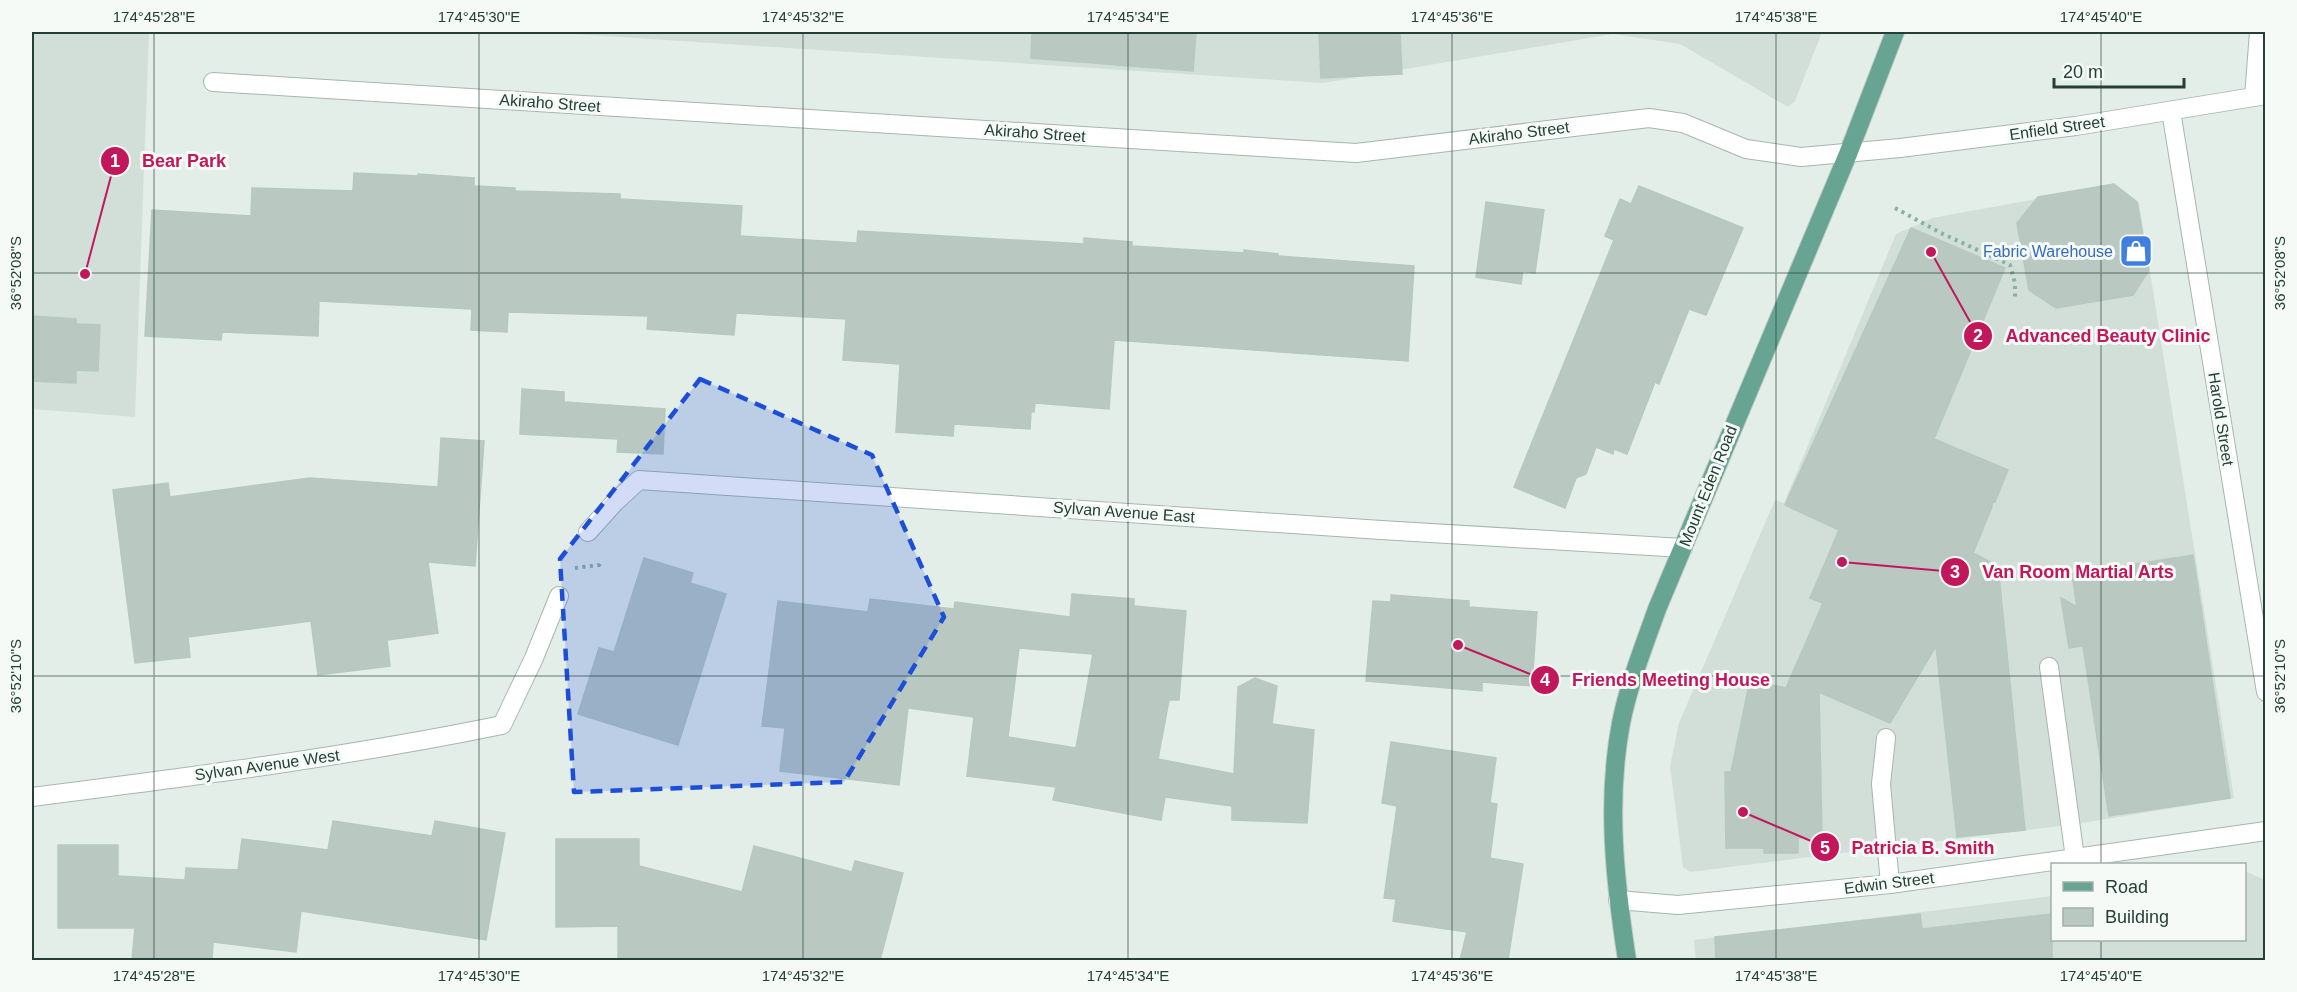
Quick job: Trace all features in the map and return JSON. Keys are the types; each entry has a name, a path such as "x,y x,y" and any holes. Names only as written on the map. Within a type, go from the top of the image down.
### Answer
{"main road":[{"name":"Mount Eden Road","path":"1627,960 1618,900 1614,846 1614,775 1621,722 1632,679 1657,609 1848,154 1895,32"}],"street":[{"path":"2259,32 2260,96"},
{"name":"Akiraho Street","path":"213,82 1356,153 1649,118 1683,123 1746,149 1778,155 1801,157 1848,154"},
{"name":"Enfield Street","path":"1848,154 2064,128 2260,96"},
{"name":"Harold Street","path":"2171,111 2265,692"},
{"name":"Sylvan Avenue East","path":"588,532 639,480 1683,548"},
{"name":"Sylvan Avenue West","path":"32,797 329,756 502,725 534,658 559,596"},
{"path":"2049,667 2075,858"},
{"path":"1886,738 1881,784 1890,884"},
{"name":"Edwin Street","path":"1618,900 1678,905 1890,884 2265,831"}],"path":[{"path":"1895,208 1941,233 2010,265 2015,283 2015,297"}],"highlighted area":[{"path":"700,379 872,455 944,617 844,782 574,792 560,559"}],"shaded area":[{"path":"32,32 149,32 135,417 32,409"},
{"path":"544,32 1822,32 1795,101 1788,107 1680,44 1613,34 1323,83"},
{"path":"2108,186 2139,203 2234,798 2076,824 1690,872 1683,867 1670,766 1679,723 1775,500 1784,503 1896,234 1932,218"},
{"path":"2246,872 2265,880 2265,960 1696,960 1694,940 2051,896 2051,941 2246,941"}],"building":[{"path":"1032,32 1196,32 1193,71 1031,58"},
{"path":"1319,32 1400,32 1402,74 1321,78"},
{"path":"354,173 474,178 474,186 515,188 515,191 620,194 620,199 742,206 740,236 857,243 858,231 1084,244 1084,238 1132,242 1132,246 1244,253 1244,250 1278,254 1278,256 1414,266 1408,361 1114,340 1109,409 1035,403 1034,412 1031,412 1030,429 954,424 953,436 896,432 900,364 843,360 846,319 736,313 734,335 647,329 648,316 508,312 507,332 471,330 472,309 319,301 318,336 222,332 221,340 145,336 152,210 251,216 252,188 353,191"},
{"path":"2114,184 2137,202 2149,270 2133,295 2056,308 2029,290 2017,223 2038,197"},
{"path":"1639,186 1743,228 1706,315 1689,309 1659,384 1655,382 1627,454 1614,449 1613,454 1596,447 1586,474 1576,478 1565,508 1514,487 1614,240 1605,236 1620,199 1631,204"},
{"path":"1486,202 1544,210 1535,273 1523,271 1521,284 1476,277"},
{"path":"1911,228 2005,268 1934,439 2008,470 1995,502 1992,503 1973,553 1998,566 2025,830 1957,837 1936,646 1890,723 1819,692 1822,837 1798,838 1798,853 1764,853 1764,848 1726,848 1725,772 1731,772 1750,680 1786,688 1823,603 1810,598 1839,530 1785,505"},
{"path":"32,316 76,319 76,324 100,325 98,371 76,370 76,383 32,381"},
{"path":"522,389 564,392 564,402 665,409 663,454 617,452 618,439 520,434"},
{"path":"441,438 484,441 475,566 428,562 438,633 387,640 390,666 318,675 311,621 188,637 190,657 135,663 113,490 168,483 170,497 310,478 438,487"},
{"path":"2193,555 2230,798 2109,816 2083,646 2069,648 2061,598 2077,607 2072,574"},
{"path":"644,558 693,573 690,583 726,594 678,745 578,714 599,648 614,652"},
{"path":"1072,594 1134,599 1134,606 1186,611 1179,700 1169,700 1158,759 1234,774 1238,687 1255,678 1277,686 1272,724 1314,730 1307,823 1232,820 1232,806 1165,797 1161,820 1053,800 1056,787 967,776 974,717 908,708 899,785 780,771 785,728 762,726 778,601 868,612 870,599 954,609 955,602 1070,617","holes":["1019,648 1093,654 1076,748 1008,737"]},
{"path":"1391,595 1469,601 1469,607 1537,612 1532,686 1482,682 1482,691 1366,681 1373,601 1391,602"},
{"path":"1391,742 1496,758 1490,803 1497,804 1490,858 1523,864 1508,960 1460,960 1467,932 1393,921 1396,899 1384,898 1397,806 1382,803"},
{"path":"333,821 432,836 435,821 505,833 486,940 301,911 296,952 213,942 212,960 132,960 135,928 58,928 58,845 118,845 118,876 185,880 186,868 238,870 242,839 328,850"},
{"path":"556,839 639,839 639,866 742,892 754,846 852,872 855,861 903,873 880,960 618,960 618,926 556,927"},
{"path":"1920,914 1922,929 2051,914 2052,960 1716,960 1715,937"}],"place":[{"name":"Fabric Warehouse","path":"2136,251"},
{"name":"Advanced Beauty Clinic","path":"1931,252"},
{"name":"Bear Park","path":"85,274"},
{"name":"Van Room Martial Arts","path":"1842,562"},
{"name":"Friends Meeting House","path":"1458,645"},
{"name":"Patricia B. Smith","path":"1743,812"}]}
